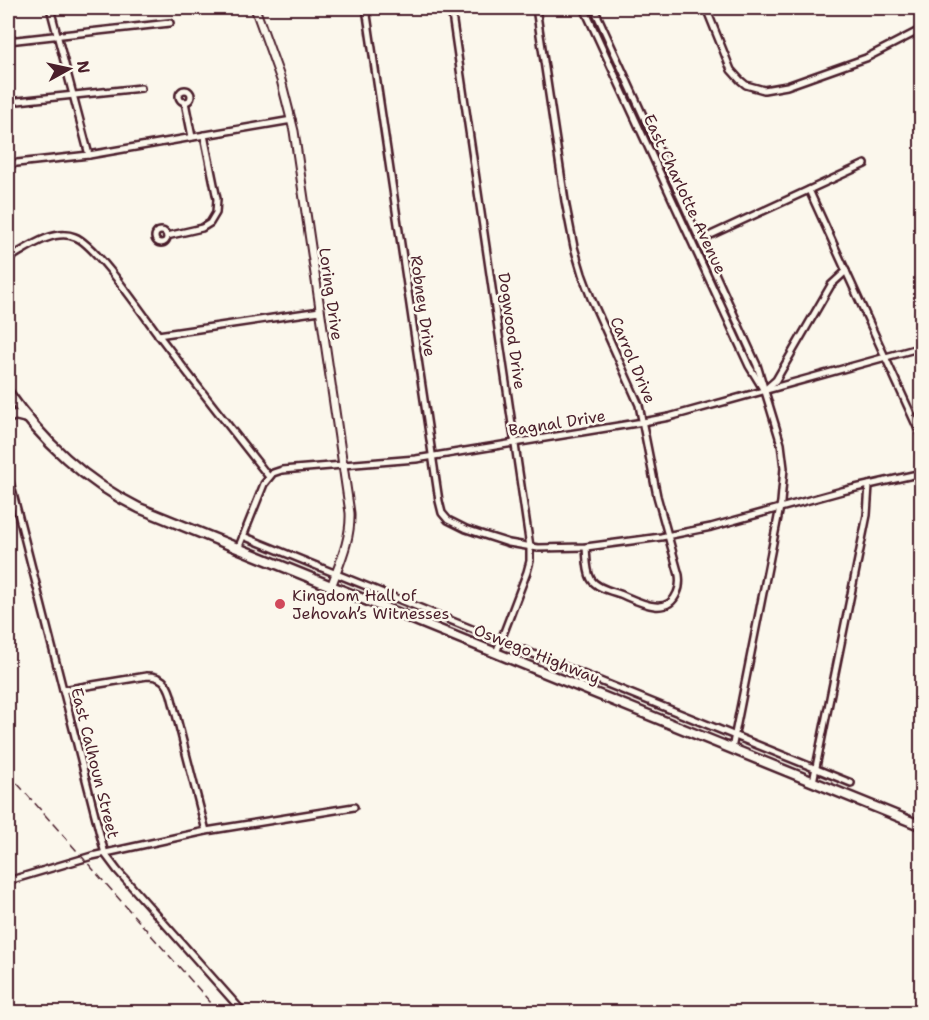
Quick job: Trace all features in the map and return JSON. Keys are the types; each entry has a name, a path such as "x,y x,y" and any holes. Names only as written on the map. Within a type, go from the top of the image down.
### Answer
{"main road":[{"name":"Oswego Highway","path":"9,398 52,446 121,499 238,549 921,826"},
{"path":"8,418 15,415 28,418"}],"street":[{"path":"50,8 89,155"},
{"name":"Loring Drive","path":"255,8 281,80 292,120 343,465 350,525 346,548 331,586"},
{"name":"Robney Drive","path":"366,8 440,508 448,520 487,537 530,547 586,547 668,536 720,525 921,473"},
{"name":"Dogwood Drive","path":"451,8 530,547 527,572 496,653"},
{"name":"Carrol Drive","path":"536,8 563,190 574,247 591,298 639,405 657,496 679,575 680,584 674,600 661,607 652,606 594,583 589,573 586,547"},
{"name":"East Charlotte Avenue","path":"584,8 744,356 764,390"},
{"name":"East Charlotte Avenue","path":"594,8 757,365 783,450 780,508 732,749"},
{"path":"706,8 731,70 746,85 764,90 777,89 866,58 921,29"},
{"path":"8,41 170,23"},
{"path":"8,102 141,88"},
{"path":"185,102 192,137"},
{"path":"8,164 89,155 292,120"},
{"path":"167,236 202,228 210,223 216,213 217,200 204,135"},
{"path":"700,240 865,164"},
{"path":"808,190 921,438"},
{"path":"8,259 57,235 78,238 92,250 269,477 264,484 238,549"},
{"path":"764,390 776,380 831,285 846,271"},
{"path":"159,335 320,312"},
{"name":"Bagnal Drive","path":"269,477 277,471 288,469 432,457 669,417 921,346"},
{"name":"East Calhoun Street","path":"8,474 105,854 243,1012"},
{"path":"813,782 867,515 869,485"},
{"name":"Oswego Highway","path":"243,536 851,783"},
{"path":"63,690 147,676 163,680 171,695 206,831"},
{"path":"8,881 105,854 206,831 354,807"}],"railway":[{"path":"8,773 219,1012"}],"place":[{"name":"Kingdom Hall of Jehovah’s Witnesses","path":"280,604"}]}
